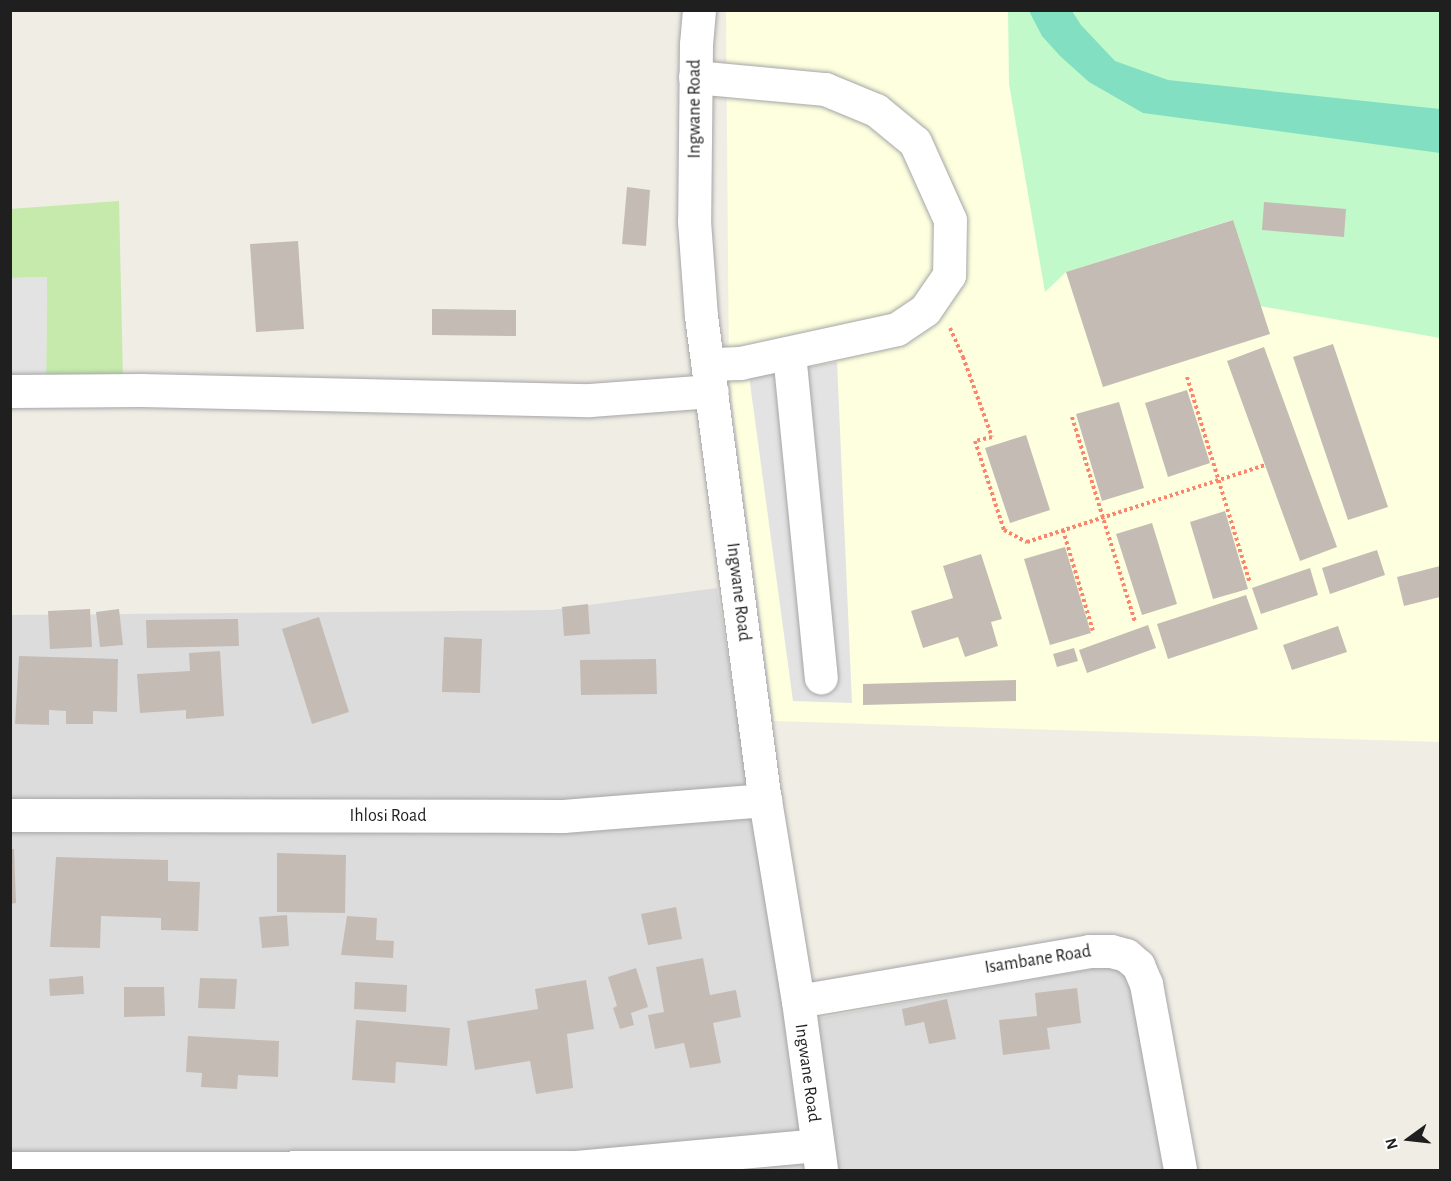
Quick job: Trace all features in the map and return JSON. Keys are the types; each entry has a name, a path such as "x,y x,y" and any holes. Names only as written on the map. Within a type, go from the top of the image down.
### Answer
{"street":[{"name":"Ingwane Road","path":"699,10 695,77 694,221 710,377 765,800 798,1000 819,1158"},
{"path":"10,392 151,390 590,400 710,377 740,363 897,329 925,310 948,275 950,220 915,142 876,110 825,89 695,77"},
{"path":"789,352 821,677"},
{"name":"Ihlosi Road","path":"10,815 563,816 765,800"},
{"name":"Isambane Road","path":"798,1000 1089,951 1111,951 1126,955 1138,965 1146,984 1180,1170"},
{"path":"10,1168 576,1167 819,1158"}],"path":[{"path":"935,298 963,357 992,437 975,441 1004,530 1027,542 1265,465"},
{"path":"1187,377 1250,583"},
{"path":"1072,417 1135,622"},
{"path":"1064,530 1094,631"}],"shaded area":[{"path":"726,11 1440,11 1440,742 774,721 729,377"},
{"path":"47,277 46,393 11,395 10,278"},
{"path":"837,362 852,703 793,701 749,376"},
{"path":"717,588 786,1024 1113,965 1135,988 1163,1170 11,1170 10,615 551,610"}],"green space":[{"path":"1008,11 1440,11 1440,338 1260,306 1232,220 1066,272 1045,292 1009,84"},
{"path":"1029,11 1072,11 1081,25 1115,61 1168,80 1440,109 1440,153 1143,113 1089,82 1042,36"},
{"path":"119,201 123,378 46,377 47,277 11,278 10,209"}],"building":[{"path":"627,187 650,190 646,246 622,244"},
{"path":"1264,202 1346,209 1344,237 1262,230"},
{"path":"1233,220 1270,334 1103,387 1066,272"},
{"path":"298,241 304,329 256,332 250,244"},
{"path":"432,309 516,310 516,336 432,335"},
{"path":"1333,344 1388,507 1348,520 1293,357"},
{"path":"1264,347 1337,547 1300,561 1227,361"},
{"path":"1187,390 1210,463 1168,477 1145,403"},
{"path":"1119,402 1144,488 1102,501 1076,414"},
{"path":"1026,435 1050,510 1010,523 985,448"},
{"path":"1225,511 1248,589 1213,599 1190,522"},
{"path":"1152,523 1177,604 1142,615 1116,534"},
{"path":"1065,547 1091,633 1050,645 1024,559"},
{"path":"1377,550 1385,575 1330,594 1322,568"},
{"path":"981,554 1002,619 991,622 998,646 965,657 958,637 923,648 911,611 953,598 943,566"},
{"path":"1440,566 1440,597 1404,606 1397,577"},
{"path":"1310,568 1318,595 1261,614 1252,588"},
{"path":"1246,595 1258,629 1168,659 1157,624"},
{"path":"588,604 590,634 564,636 562,607"},
{"path":"90,609 92,647 50,649 48,611"},
{"path":"119,609 123,645 100,647 96,612"},
{"path":"319,617 349,712 312,724 282,629"},
{"path":"238,619 239,646 147,648 146,620"},
{"path":"1148,625 1156,648 1087,673 1079,650"},
{"path":"1338,626 1347,652 1292,670 1283,645"},
{"path":"444,637 482,639 480,693 442,692"},
{"path":"1074,648 1078,661 1057,667 1053,654"},
{"path":"220,651 224,716 186,719 186,710 140,713 137,674 190,671 189,653"},
{"path":"19,656 118,659 117,712 93,711 93,724 66,724 66,711 49,710 49,725 15,724"},
{"path":"656,659 657,694 581,695 580,660"},
{"path":"1016,680 1016,701 863,705 863,684"},
{"path":"10,849 14,849 16,903 10,904"},
{"path":"277,853 346,855 345,913 277,912"},
{"path":"56,857 168,860 168,881 200,882 198,931 161,930 161,918 101,916 100,948 50,947"},
{"path":"676,907 682,939 648,945 641,914"},
{"path":"287,915 289,946 262,948 259,917"},
{"path":"347,916 377,918 376,940 394,941 393,958 341,955"},
{"path":"703,958 710,995 736,990 741,1017 713,1023 721,1063 690,1068 684,1043 655,1049 648,1015 664,1012 656,967"},
{"path":"636,968 648,1007 631,1013 634,1025 620,1029 613,1008 617,1006 608,977"},
{"path":"83,976 84,994 50,996 49,979"},
{"path":"200,978 237,979 235,1009 198,1008"},
{"path":"586,980 594,1029 567,1034 573,1088 536,1094 530,1061 475,1070 467,1021 538,1009 535,989"},
{"path":"355,982 407,985 406,1012 354,1009"},
{"path":"124,987 164,987 165,1016 124,1017"},
{"path":"1077,988 1081,1023 1047,1028 1050,1049 1003,1055 999,1020 1037,1016 1035,993"},
{"path":"947,999 956,1039 929,1044 924,1022 905,1026 902,1009"},
{"path":"356,1020 450,1028 447,1066 396,1062 395,1083 352,1080"},
{"path":"188,1036 279,1041 278,1077 238,1075 237,1089 201,1087 202,1073 186,1072"}]}
